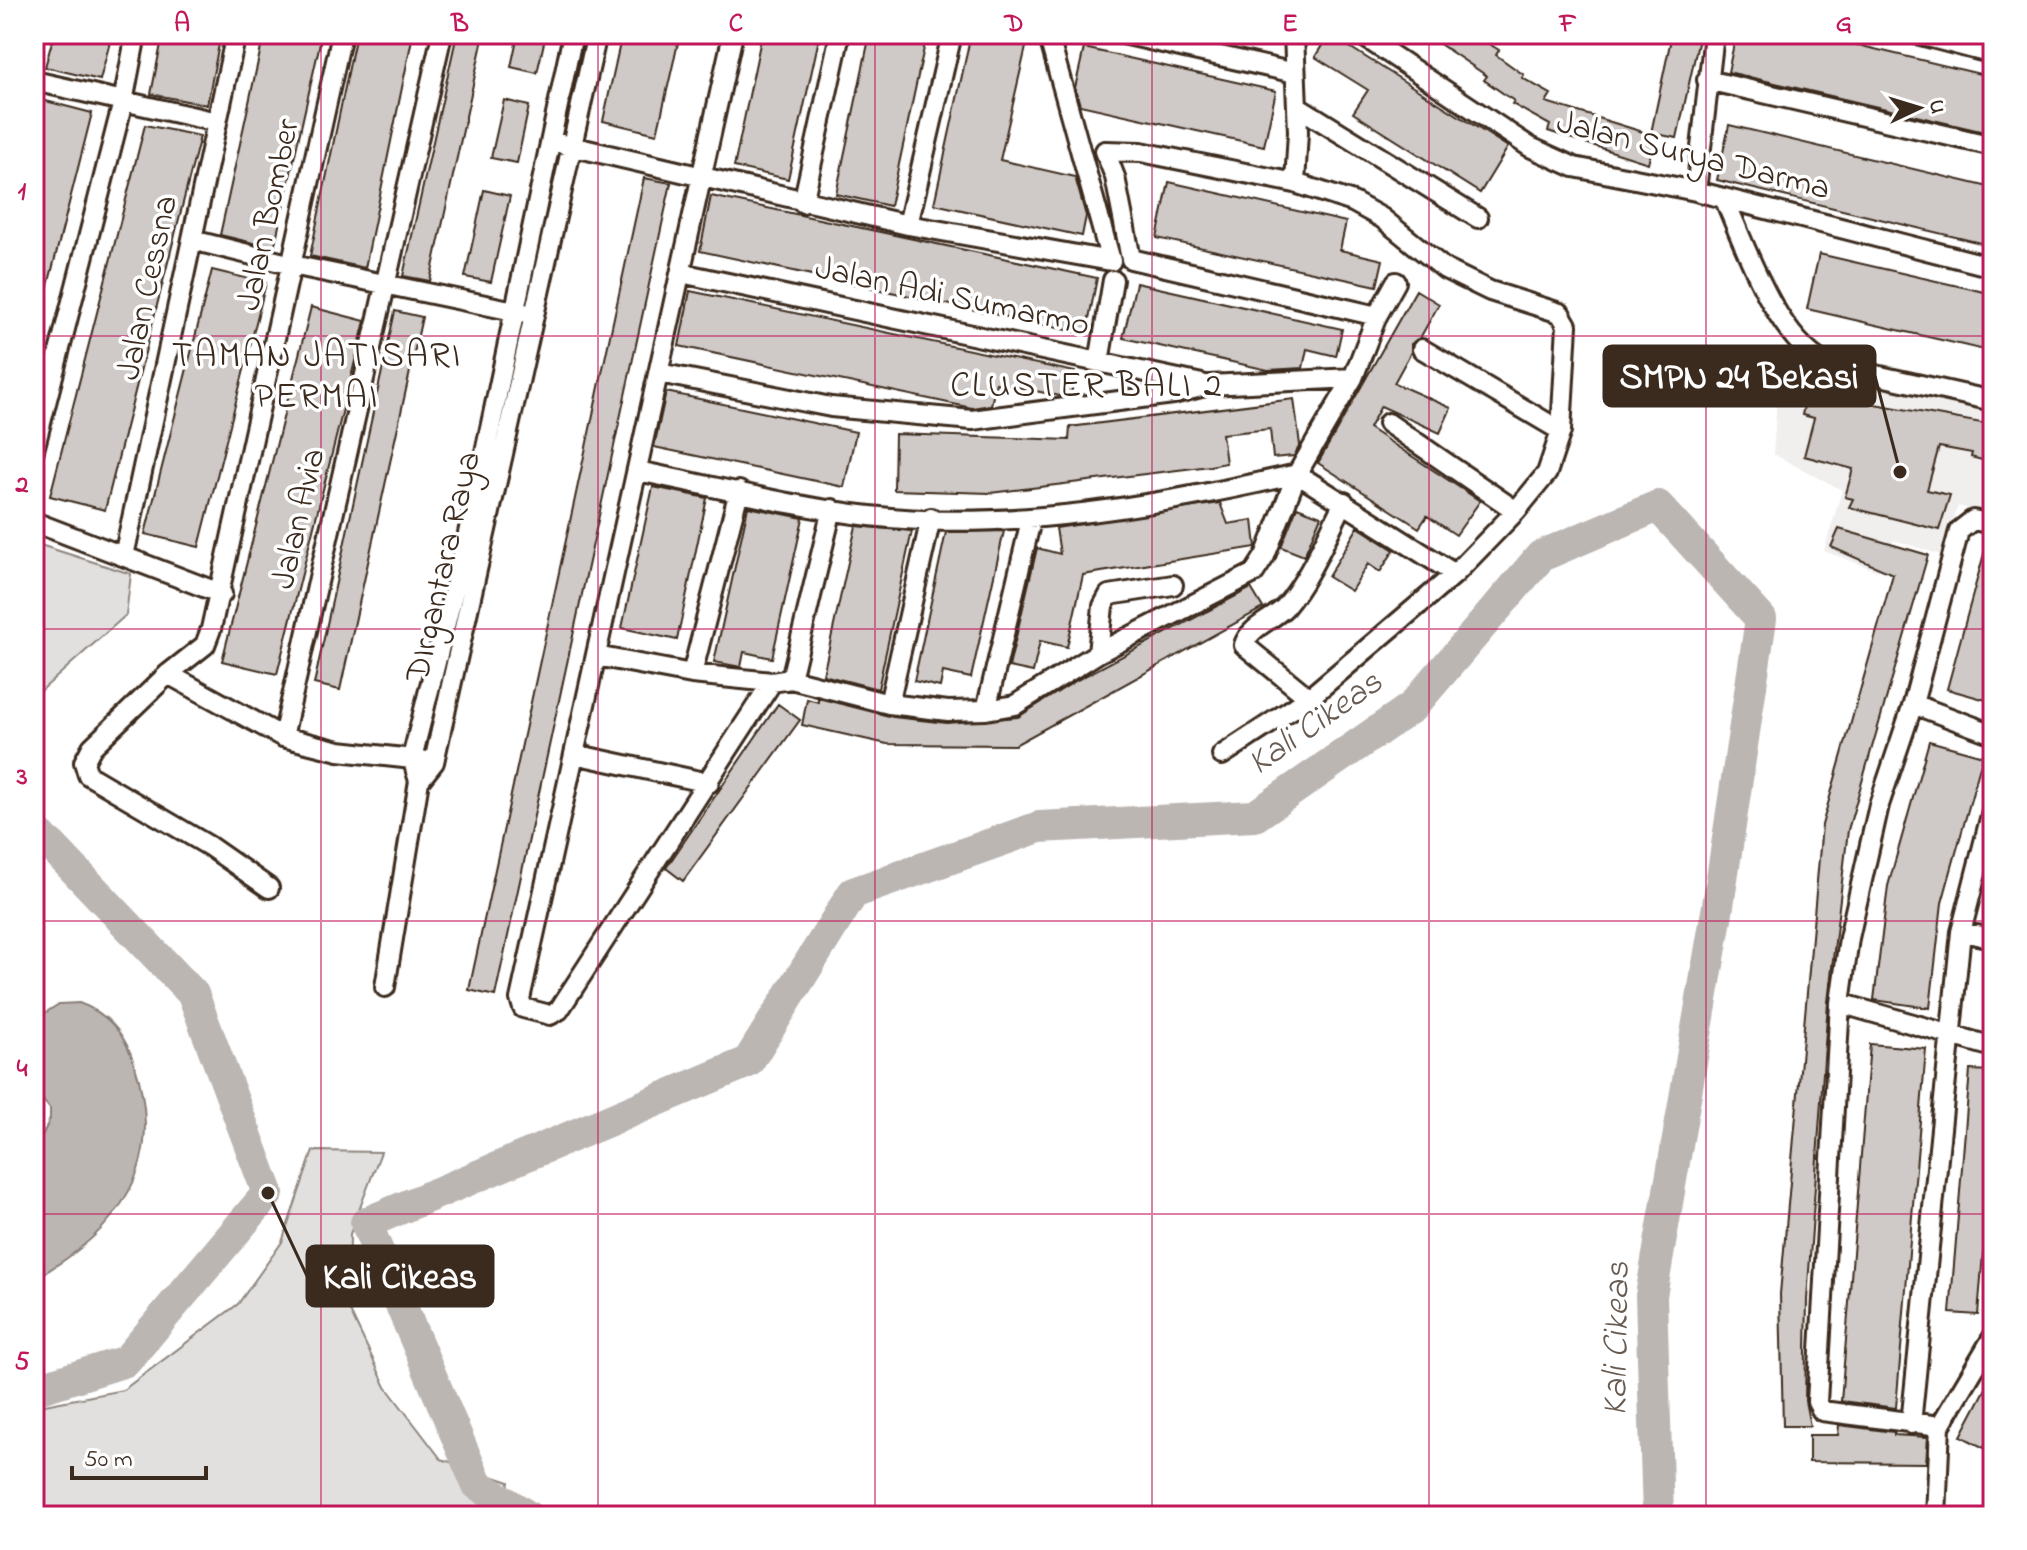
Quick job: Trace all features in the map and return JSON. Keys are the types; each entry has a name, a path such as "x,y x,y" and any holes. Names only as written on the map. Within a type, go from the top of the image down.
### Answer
{"street":[{"path":"34,450 123,102 136,34"},
{"name":"Jalan Cessna","path":"124,556 236,34"},
{"name":"Jalan Bomber","path":"269,888 209,846 88,775 84,767 87,751 168,674 205,645 222,594 342,34"},
{"name":"Jalan Avia","path":"283,737 442,34"},
{"name":"DIrgantara Raya","path":"419,781 434,762 513,311 573,34"},
{"name":"DIrgantara Raya","path":"385,987 419,781 412,758 475,540 534,314 597,34"},
{"path":"733,34 520,999 523,1008 550,1015 559,1010 709,783 781,681 832,509"},
{"path":"803,203 840,34"},
{"path":"908,225 952,34"},
{"path":"551,141 702,175 803,203 1111,261 1048,34"},
{"path":"1123,34 1295,73"},
{"path":"1294,34 1297,106 1295,183"},
{"name":"Jalan Surya Darma","path":"1360,34 1552,159 1574,167 1696,191 1993,267"},
{"path":"1696,191 1714,34"},
{"path":"1916,34 1993,54"},
{"path":"1707,80 1993,146"},
{"path":"34,81 217,122"},
{"path":"1297,106 1478,218"},
{"path":"1222,755 1309,698 1455,574 1516,511 1547,473 1561,431 1567,325 1560,313 1490,291 1445,269 1382,218 1353,202 1295,183 1141,152 1105,151 1115,177 1131,259 1377,316"},
{"path":"1724,198 1757,273 1799,346 1810,356 1826,364 1993,401"},
{"path":"192,240 387,286 534,314"},
{"name":"Jalan Adi Sumarmo","path":"681,273 1209,385"},
{"path":"1099,362 1113,280"},
{"path":"596,656 692,674 781,681 889,704 948,711 1015,705 1098,653 1254,573 1265,556 1297,474 1353,378 1377,316 1396,282"},
{"path":"1422,349 1561,431"},
{"path":"659,373 831,407 972,420 1173,394 1209,385 1353,378"},
{"path":"1388,423 1516,511"},
{"path":"637,471 871,516 1031,520 1242,486 1297,474 1455,574"},
{"path":"692,674 739,491"},
{"path":"1309,698 1244,645 1246,636 1282,610 1304,581 1344,502"},
{"path":"889,704 931,518"},
{"path":"986,710 1031,520"},
{"path":"1940,1426 1822,1411 1817,1402 1840,1003 1857,890 1879,805 1913,704 1959,531 1973,520 1993,524"},
{"path":"34,522 222,594"},
{"path":"1098,653 1103,606 1109,595 1173,585"},
{"path":"168,674 283,737 339,751 434,762"},
{"path":"1913,704 1993,734"},
{"path":"574,754 709,783"},
{"path":"1911,1424 1961,932 1987,852 1993,807"},
{"path":"1961,932 1993,938"},
{"path":"1840,1003 1993,1047"},
{"path":"1936,1516 1940,1426 1993,1337"}],"shaded area":[{"path":"1798,361 1993,405 1993,515 1958,506 1941,555 1894,540 1878,571 1824,551 1842,490 1773,454 1779,369"},
{"path":"34,543 131,574 126,615 34,697"},
{"path":"79,1003 107,1019 130,1053 143,1099 145,1133 140,1163 129,1191 112,1216 91,1239 34,1279 34,1153 50,1119 50,1109 34,1089 34,1020 59,1004"},
{"path":"313,1151 381,1152 350,1234 349,1309 386,1387 441,1459 509,1482 505,1516 34,1516 34,1407 123,1390 238,1304 282,1242"}],"building":[{"path":"54,34 112,34 100,80 45,67"},
{"path":"163,34 221,34 207,105 151,94"},
{"path":"264,34 322,34 274,248 220,235"},
{"path":"356,34 413,34 365,268 310,256"},
{"path":"457,34 484,34 430,281 403,276"},
{"path":"518,34 546,34 537,73 511,67"},
{"path":"622,34 680,34 657,134 603,121"},
{"path":"762,34 820,34 788,179 734,167"},
{"path":"870,34 927,34 890,206 836,194"},
{"path":"971,34 1029,34 1000,160 1075,177 1086,216 1082,236 934,204"},
{"path":"1329,34 1508,147 1480,193 1353,113 1368,90 1315,57"},
{"path":"1425,34 1473,34 1499,50 1496,55 1524,75 1522,78 1551,94 1546,102 1656,136 1648,163 1548,131 1550,125 1512,104 1514,101 1484,80 1487,76"},
{"path":"1672,34 1700,34 1677,138 1651,133"},
{"path":"1736,34 1811,34 1993,77 1993,134 1728,72"},
{"path":"1084,48 1276,91 1264,146 1080,105 1075,88"},
{"path":"38,99 92,113 39,321 34,321 34,114"},
{"path":"504,100 529,106 517,163 491,158"},
{"path":"145,125 200,136 105,510 50,496"},
{"path":"1729,125 1993,188 1993,246 1717,180"},
{"path":"644,178 671,183 495,996 469,990"},
{"path":"1169,182 1346,222 1340,250 1383,260 1377,286 1157,238"},
{"path":"484,190 510,196 491,282 465,277"},
{"path":"711,196 1097,278 1086,334 700,251"},
{"path":"1819,254 1993,294 1993,352 1807,309"},
{"path":"212,270 266,283 199,547 145,534"},
{"path":"1136,283 1342,329 1336,356 1307,349 1303,368 1268,370 1123,338"},
{"path":"1416,290 1439,304 1420,338 1411,344 1411,352 1394,383 1451,408 1440,433 1381,406 1369,428 1480,501 1456,535 1427,516 1419,528 1318,463"},
{"path":"690,291 1075,372 1071,395 1060,396 996,383 991,405 972,408 679,346"},
{"path":"311,307 365,321 277,674 222,661"},
{"path":"395,311 422,317 340,690 314,684"},
{"path":"666,392 856,432 844,487 654,447"},
{"path":"1807,392 1993,425 1993,463 1971,457 1972,453 1939,447 1927,490 1950,495 1939,530 1849,507 1853,499 1845,497 1853,469 1804,456 1814,418 1802,415"},
{"path":"1294,399 1300,445 1294,456 1273,458 1270,429 1222,434 1226,463 1210,466 990,493 894,490 895,434 1069,440 1070,427"},
{"path":"653,487 707,498 677,640 622,628"},
{"path":"1220,503 1228,524 1253,520 1256,547 1083,575 1067,647 1040,641 1033,672 1009,667 1037,548 1060,554 1056,528"},
{"path":"748,507 803,518 772,658 744,652 741,667 714,662"},
{"path":"1297,507 1321,516 1304,556 1281,547"},
{"path":"856,526 912,531 878,689 823,675"},
{"path":"1358,527 1394,550 1380,572 1368,564 1351,591 1328,577"},
{"path":"1839,529 1928,555 1848,830 1828,1002 1807,1300 1805,1401 1810,1426 1783,1426 1780,1294 1822,825 1893,574 1831,547"},
{"path":"1004,531 971,678 943,672 940,687 914,681 946,532"},
{"path":"1988,539 1993,539 1993,702 1947,689"},
{"path":"1251,588 1263,608 1015,745 887,744 802,725 807,699 818,702 818,698 893,717 947,723 1018,717 1077,680"},
{"path":"778,704 800,720 683,881 666,868"},
{"path":"1929,741 1983,756 1942,903 1930,1008 1874,1000 1888,886"},
{"path":"1870,1044 1926,1049 1896,1408 1841,1401"},
{"path":"1970,1070 1993,1071 1993,1254 1983,1253 1978,1315 1950,1313"},
{"path":"1993,1375 1993,1432 1984,1448 1961,1436"},
{"path":"1839,1425 1894,1432 1894,1435 1928,1437 1926,1463 1809,1462 1809,1435 1838,1435"}],"waterway":[{"name":"Kali Cikeas","path":"527,1516 477,1484 366,1223 748,1062 853,893 1039,827 1255,816 1412,707 1541,556 1658,506 1761,619 1717,912 1651,1296 1658,1516"},
{"name":"Kali Cikeas","path":"34,831 52,846 193,994 268,1193 126,1361 34,1390"}],"place":[{"name":"SMPN 24 Bekasi","path":"1900,472"},
{"name":"Kali Cikeas","path":"268,1193"}],"district":[{"name":"TAMAN JATISARI PERMAI","path":"317,378"},
{"name":"CLUSTER BALI 2","path":"1087,387"}]}
